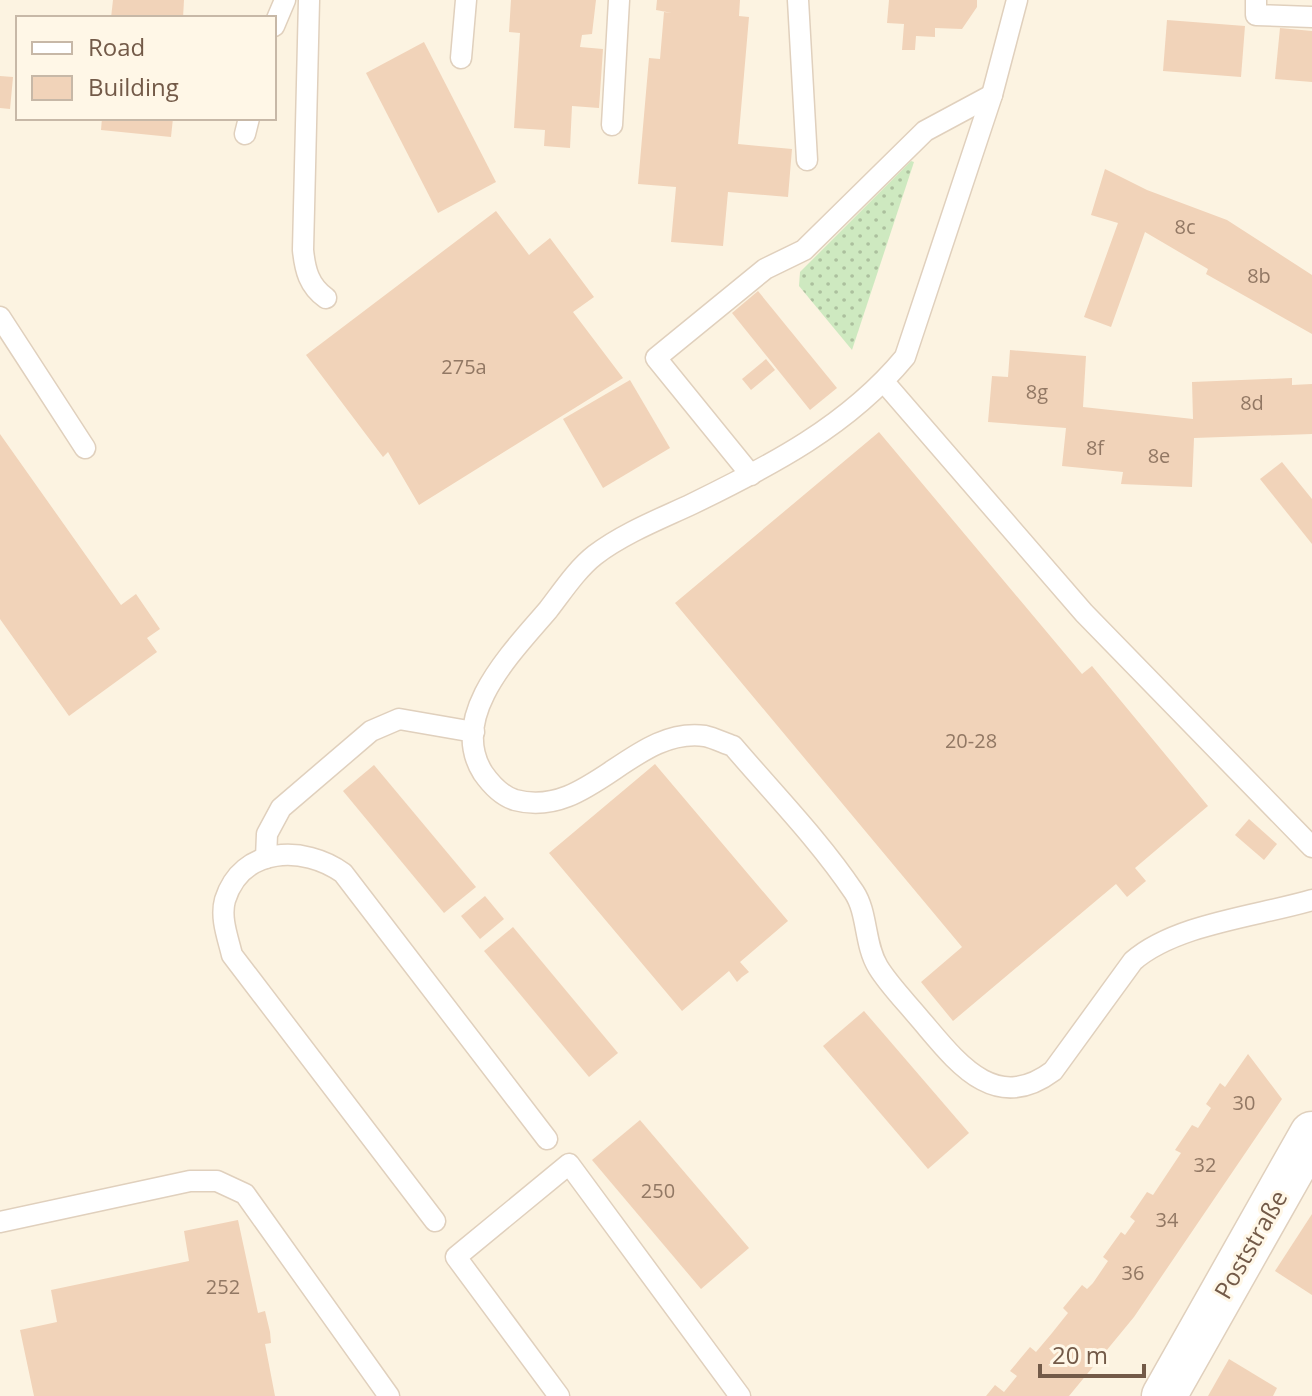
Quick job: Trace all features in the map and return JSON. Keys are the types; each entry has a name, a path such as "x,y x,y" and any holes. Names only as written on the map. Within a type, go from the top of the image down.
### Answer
{"street":[{"name":"Poststraße","path":"1164,1396 1312,1134"}],"lane":[{"path":"276,21 285,0"},
{"path":"309,0 303,250 315,290 326,298"},
{"path":"461,58 466,0"},
{"path":"612,125 619,0"},
{"path":"798,0 807,160"},
{"path":"1017,0 992,95 905,357 884,382 820,435 751,475 626,536 593,556 492,678 474,732 476,761 490,783 512,799 544,804 580,792 649,749 677,738 704,736 733,746 857,896 869,948 878,968 955,1060 973,1076 995,1086 1036,1083 1053,1071 1133,961 1148,948 1178,935 1312,900"},
{"path":"1256,0 1256,15 1312,17"},
{"path":"751,475 656,358 765,269 804,250 925,131 992,95"},
{"path":"0,317 85,448"},
{"path":"884,382 1084,613 1312,847"},
{"path":"266,858 267,834 281,808 371,731 399,719 474,732"},
{"path":"435,1221 232,955 224,925 225,901 247,870 266,858 304,854 324,859 343,873 547,1139"},
{"path":"559,1396 456,1257 569,1164 740,1396"},
{"path":"0,1222 190,1181 217,1181 245,1194 389,1396"}],"green space":[{"path":"911,161 914,162 852,350 799,286 800,272"}],"building":[{"path":"113,0 184,0 183,16 111,16"},
{"path":"511,0 596,0 592,34 582,35 580,47 603,49 599,108 572,106 570,148 544,146 545,130 514,128 520,33 509,32"},
{"path":"657,0 740,0 739,16 749,17 738,144 792,149 788,197 728,192 723,246 671,242 676,187 638,184 649,58 660,59 664,12 672,13 656,10"},
{"path":"889,0 977,0 977,7 962,29 935,28 935,37 916,36 915,50 902,50 904,24 887,23"},
{"path":"1167,20 1245,26 1241,77 1163,71"},
{"path":"1280,28 1312,31 1312,82 1275,79"},
{"path":"424,42 496,182 438,213 366,73"},
{"path":"0,76 13,77 10,109 0,108"},
{"path":"102,120 173,120 171,137 101,130"},
{"path":"1105,169 1147,190 1227,220 1312,275 1312,334 1206,274 1208,269 1145,232 1111,327 1084,317 1118,223 1091,215"},
{"path":"496,211 529,255 550,238 594,297 573,312 623,378 419,505 388,452 383,457 306,355"},
{"path":"758,291 837,388 810,410 732,313"},
{"path":"1010,350 1086,356 1083,407 1193,419 1192,382 1292,378 1292,385 1312,384 1312,434 1194,438 1192,487 1121,484 1123,472 1062,466 1066,428 988,422 992,376 1008,377"},
{"path":"766,359 775,370 751,390 742,379"},
{"path":"630,380 670,448 603,488 563,419"},
{"path":"879,432 1082,674 1092,666 1208,806 1135,868 1146,881 1127,897 1116,884 953,1021 921,982 962,947 675,603"},
{"path":"0,434 121,605 136,594 160,629 147,638 157,652 69,716 0,619"},
{"path":"1282,462 1312,499 1312,544 1260,479"},
{"path":"655,764 788,921 740,962 749,972 737,982 729,971 682,1011 549,853"},
{"path":"374,765 476,887 444,913 343,791"},
{"path":"1249,819 1277,844 1264,860 1235,835"},
{"path":"485,896 504,919 480,939 461,916"},
{"path":"513,927 618,1053 589,1077 484,951"},
{"path":"864,1011 969,1133 928,1169 823,1046"},
{"path":"1248,1054 1282,1099 1134,1317 1069,1396 986,1396 995,1385 1004,1392 1017,1376 1010,1371 1030,1347 1036,1352 1052,1333 1068,1313 1063,1308 1082,1285 1087,1289 1093,1283 1108,1261 1103,1257 1121,1232 1125,1235 1135,1221 1130,1217 1147,1192 1153,1195 1181,1153 1175,1150 1192,1125 1198,1128 1211,1108 1206,1104 1220,1083 1225,1087"},
{"path":"640,1120 749,1248 701,1289 592,1160"},
{"path":"1312,1214 1312,1295 1275,1271"},
{"path":"238,1220 258,1313 265,1311 270,1332 271,1343 265,1344 275,1396 34,1396 20,1330 57,1322 51,1290 189,1261 184,1231"},
{"path":"1229,1359 1277,1388 1273,1396 1208,1396"}]}
